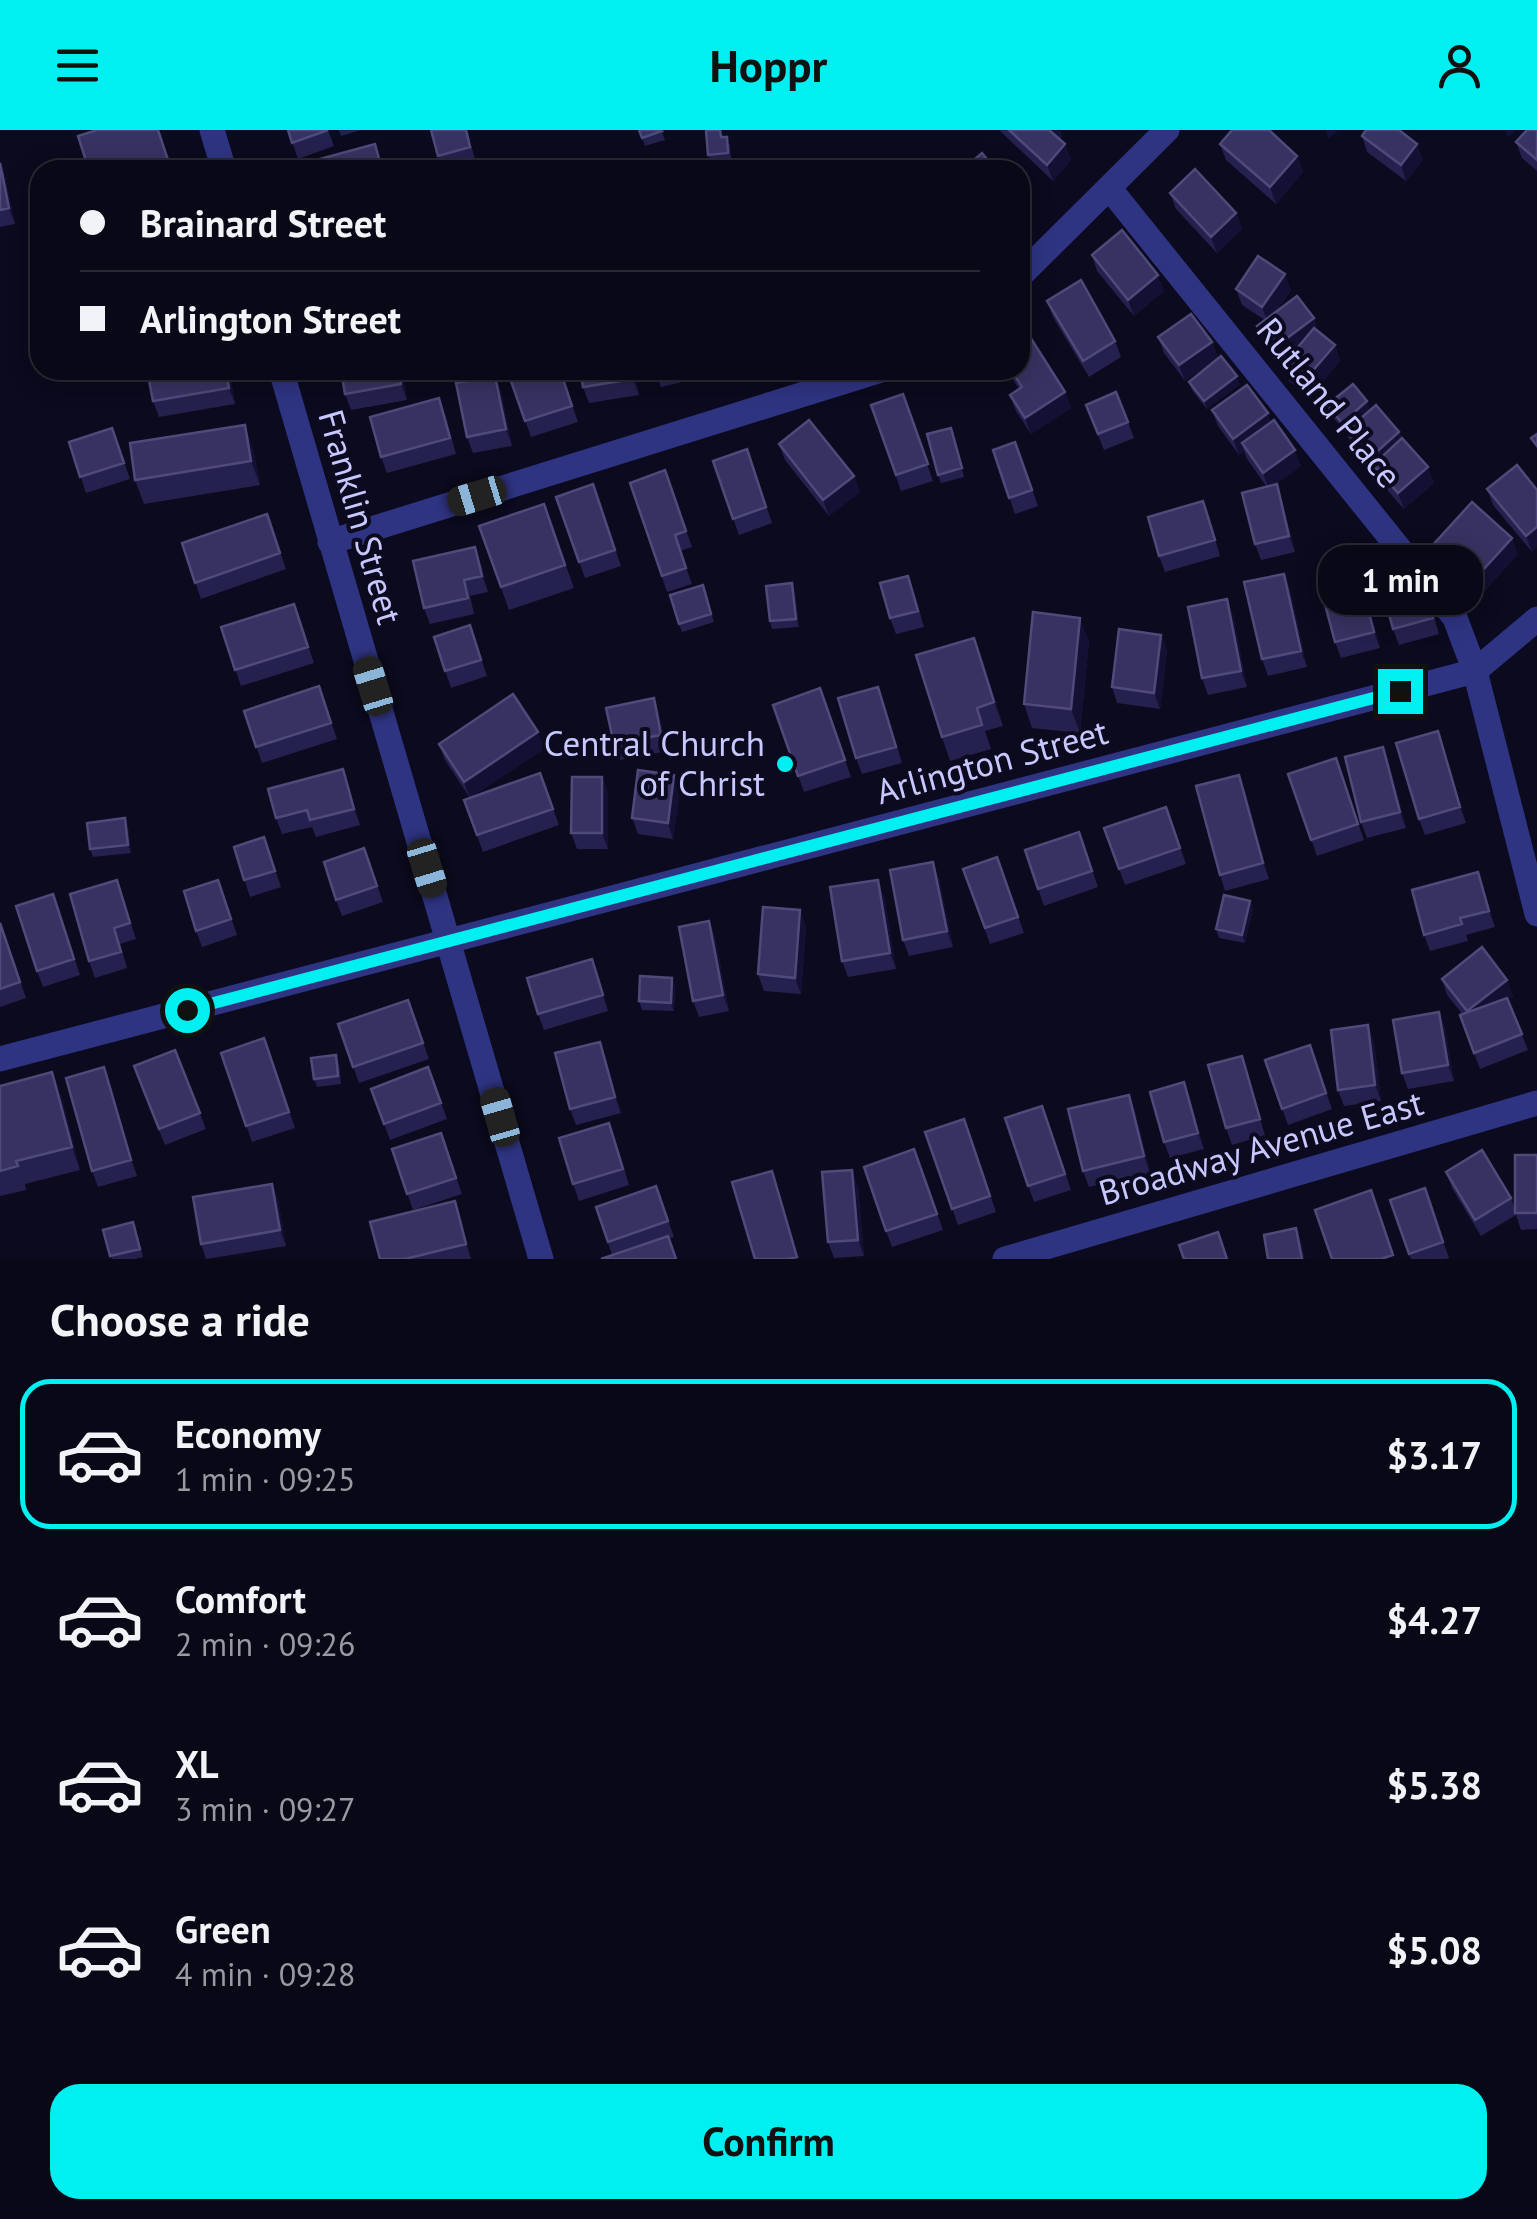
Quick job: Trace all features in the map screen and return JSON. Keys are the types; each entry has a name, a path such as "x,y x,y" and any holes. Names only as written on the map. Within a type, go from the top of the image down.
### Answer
{"street":[{"path":"212,130 221,160"},
{"path":"1030,266 1167,130"},
{"name":"Rutland Place","path":"1110,188 1455,618 1476,672 1537,914"},
{"name":"Franklin Street","path":"284,380 540,1259"},
{"path":"330,542 849,380"},
{"name":"Arlington Street","path":"0,1060 1476,672 1537,619"},
{"name":"Broadway Avenue East","path":"1005,1259 1537,1103"}],"building":[{"path":"97,130 158,130 168,160 86,160 78,136"},
{"path":"288,130 328,130 292,143"},
{"path":"431,130 466,130 470,147 438,156"},
{"path":"639,130 661,130 662,131 642,138"},
{"path":"706,130 720,130 721,137 727,137 728,153 708,155"},
{"path":"1009,130 1049,130 1065,144 1047,165"},
{"path":"1232,130 1269,130 1297,156 1270,187 1220,144"},
{"path":"1366,130 1399,130 1417,144 1401,165 1362,136"},
{"path":"1527,130 1537,130 1537,160 1516,142"},
{"path":"375,144 379,160 316,160"},
{"path":"0,163 9,208 0,210"},
{"path":"1195,169 1236,213 1211,237 1170,193"},
{"path":"1122,230 1158,275 1128,300 1092,255"},
{"path":"1258,256 1285,274 1262,307 1236,289"},
{"path":"1081,280 1115,341 1083,361 1047,301"},
{"path":"1297,296 1314,318 1274,348 1257,326"},
{"path":"1191,314 1212,342 1179,365 1158,337"},
{"path":"1314,328 1335,345 1303,382 1283,365"},
{"path":"1030,337 1065,392 1025,418 1010,395 1022,387 1017,380 1030,380"},
{"path":"1221,356 1237,376 1204,401 1189,382"},
{"path":"149,380 228,380 229,388 153,401"},
{"path":"343,380 400,380 401,384 345,394"},
{"path":"496,380 506,429 467,437 456,383"},
{"path":"511,380 563,380 572,406 525,421"},
{"path":"582,380 627,380 583,387"},
{"path":"1353,384 1367,401 1342,423 1327,405"},
{"path":"1247,385 1268,413 1233,439 1212,410"},
{"path":"1116,392 1128,422 1098,434 1086,405"},
{"path":"903,394 928,464 896,475 871,405"},
{"path":"439,398 450,438 381,457 370,417"},
{"path":"1376,405 1399,432 1370,458 1346,431"},
{"path":"809,420 854,476 823,500 779,444"},
{"path":"1274,420 1295,450 1263,473 1242,443"},
{"path":"245,425 251,461 135,480 130,443"},
{"path":"112,428 124,463 80,477 69,442"},
{"path":"951,428 962,468 938,475 927,434"},
{"path":"1402,438 1428,467 1398,493 1373,465"},
{"path":"1015,442 1032,490 1009,498 993,450"},
{"path":"747,449 766,507 733,519 713,461"},
{"path":"1517,465 1537,490 1537,527 1526,536 1487,489"},
{"path":"665,470 686,531 675,535 686,568 662,576 630,483"},
{"path":"593,484 615,550 579,562 556,497"},
{"path":"1277,484 1289,536 1255,544 1242,493"},
{"path":"1203,501 1215,540 1159,556 1148,517"},
{"path":"1472,502 1512,538 1462,593 1422,557"},
{"path":"544,504 565,565 501,587 479,526"},
{"path":"267,514 280,553 195,583 182,543"},
{"path":"475,547 482,576 464,580 468,598 424,608 413,561"},
{"path":"1408,558 1414,579 1422,576 1433,618 1393,629 1376,566"},
{"path":"1358,572 1374,632 1335,642 1319,582"},
{"path":"1284,574 1301,651 1262,659 1244,582"},
{"path":"908,576 918,611 890,618 880,583"},
{"path":"792,583 796,619 770,621 766,586"},
{"path":"703,585 711,614 679,624 670,595"},
{"path":"1227,599 1241,671 1202,678 1188,607"},
{"path":"294,604 308,647 235,670 221,627"},
{"path":"1033,612 1080,618 1071,709 1024,704"},
{"path":"470,625 481,660 445,671 434,637"},
{"path":"1119,629 1161,635 1154,693 1112,687"},
{"path":"974,638 994,702 977,708 982,725 942,737 916,655"},
{"path":"319,686 331,723 256,747 244,711"},
{"path":"878,687 896,747 856,758 838,698"},
{"path":"820,688 845,760 798,776 773,705"},
{"path":"513,694 538,732 464,782 439,744"},
{"path":"654,698 661,735 614,744 606,708"},
{"path":"1438,731 1460,807 1419,819 1396,743"},
{"path":"1383,747 1400,812 1361,822 1345,757"},
{"path":"1336,758 1358,824 1311,840 1288,774"},
{"path":"343,769 354,809 310,820 307,810 276,818 268,789"},
{"path":"638,770 674,775 668,823 632,818"},
{"path":"540,773 553,809 477,835 464,800"},
{"path":"1239,775 1263,863 1220,875 1196,786"},
{"path":"572,777 602,777 602,833 571,833"},
{"path":"1166,807 1180,848 1119,869 1104,828"},
{"path":"125,818 128,845 90,849 87,823"},
{"path":"1079,832 1092,871 1038,889 1025,850"},
{"path":"264,837 275,871 244,880 234,847"},
{"path":"364,848 377,886 336,900 324,862"},
{"path":"997,857 1018,917 985,928 963,869"},
{"path":"933,862 947,931 903,940 890,870"},
{"path":"1478,872 1489,911 1460,918 1462,924 1424,935 1412,890"},
{"path":"117,880 130,923 114,928 121,952 89,961 70,894"},
{"path":"218,880 231,919 196,931 184,891"},
{"path":"878,880 890,953 842,961 830,887"},
{"path":"53,894 74,959 37,971 16,906"},
{"path":"1224,895 1250,901 1242,935 1216,929"},
{"path":"763,907 800,910 795,978 758,974"},
{"path":"709,921 723,995 693,1001 679,927"},
{"path":"0,923 20,982 0,989"},
{"path":"1482,947 1507,980 1467,1011 1442,979"},
{"path":"592,959 603,995 538,1014 527,978"},
{"path":"640,976 672,978 671,1003 639,1001"},
{"path":"1507,998 1522,1034 1474,1053 1460,1015"},
{"path":"408,1000 423,1043 353,1067 338,1024"},
{"path":"1439,1012 1448,1065 1402,1073 1393,1020"},
{"path":"1368,1025 1375,1085 1338,1090 1331,1030"},
{"path":"264,1038 289,1112 246,1126 221,1053"},
{"path":"600,1042 615,1097 570,1109 555,1053"},
{"path":"1310,1045 1326,1093 1282,1109 1265,1060"},
{"path":"175,1050 200,1113 159,1129 134,1066"},
{"path":"336,1055 338,1076 314,1079 311,1058"},
{"path":"1242,1056 1260,1119 1226,1128 1208,1065"},
{"path":"104,1067 131,1160 92,1171 66,1078"},
{"path":"428,1067 441,1103 384,1124 371,1089"},
{"path":"52,1072 72,1147 16,1161 18,1166 0,1171 0,1086"},
{"path":"1184,1082 1198,1133 1164,1142 1150,1092"},
{"path":"1129,1095 1144,1156 1083,1171 1068,1109"},
{"path":"1042,1106 1065,1174 1028,1186 1005,1118"},
{"path":"964,1119 990,1196 952,1209 925,1132"},
{"path":"609,1123 623,1169 573,1184 559,1138"},
{"path":"441,1133 456,1178 407,1194 392,1149"},
{"path":"914,1149 937,1214 886,1231 864,1167"},
{"path":"1482,1150 1511,1198 1475,1220 1446,1172"},
{"path":"1515,1155 1537,1155 1537,1213 1515,1213"},
{"path":"852,1170 858,1240 828,1242 822,1172"},
{"path":"772,1171 797,1257 755,1259 732,1182"},
{"path":"272,1184 280,1230 201,1244 193,1197"},
{"path":"656,1186 668,1221 608,1242 596,1207"},
{"path":"1425,1188 1443,1242 1409,1254 1390,1200"},
{"path":"1371,1190 1393,1255 1381,1259 1332,1259 1315,1210"},
{"path":"455,1201 466,1244 405,1259 380,1259 370,1222"},
{"path":"133,1222 140,1249 110,1256 103,1230"},
{"path":"1296,1228 1302,1259 1268,1259 1264,1235"},
{"path":"1218,1232 1227,1259 1184,1259 1179,1245"},
{"path":"668,1236 676,1259 601,1259"}],"place":[{"name":"Central Church of Christ","path":"785,764"}],"route":[{"path":"187,1010 1400,691"}]}
